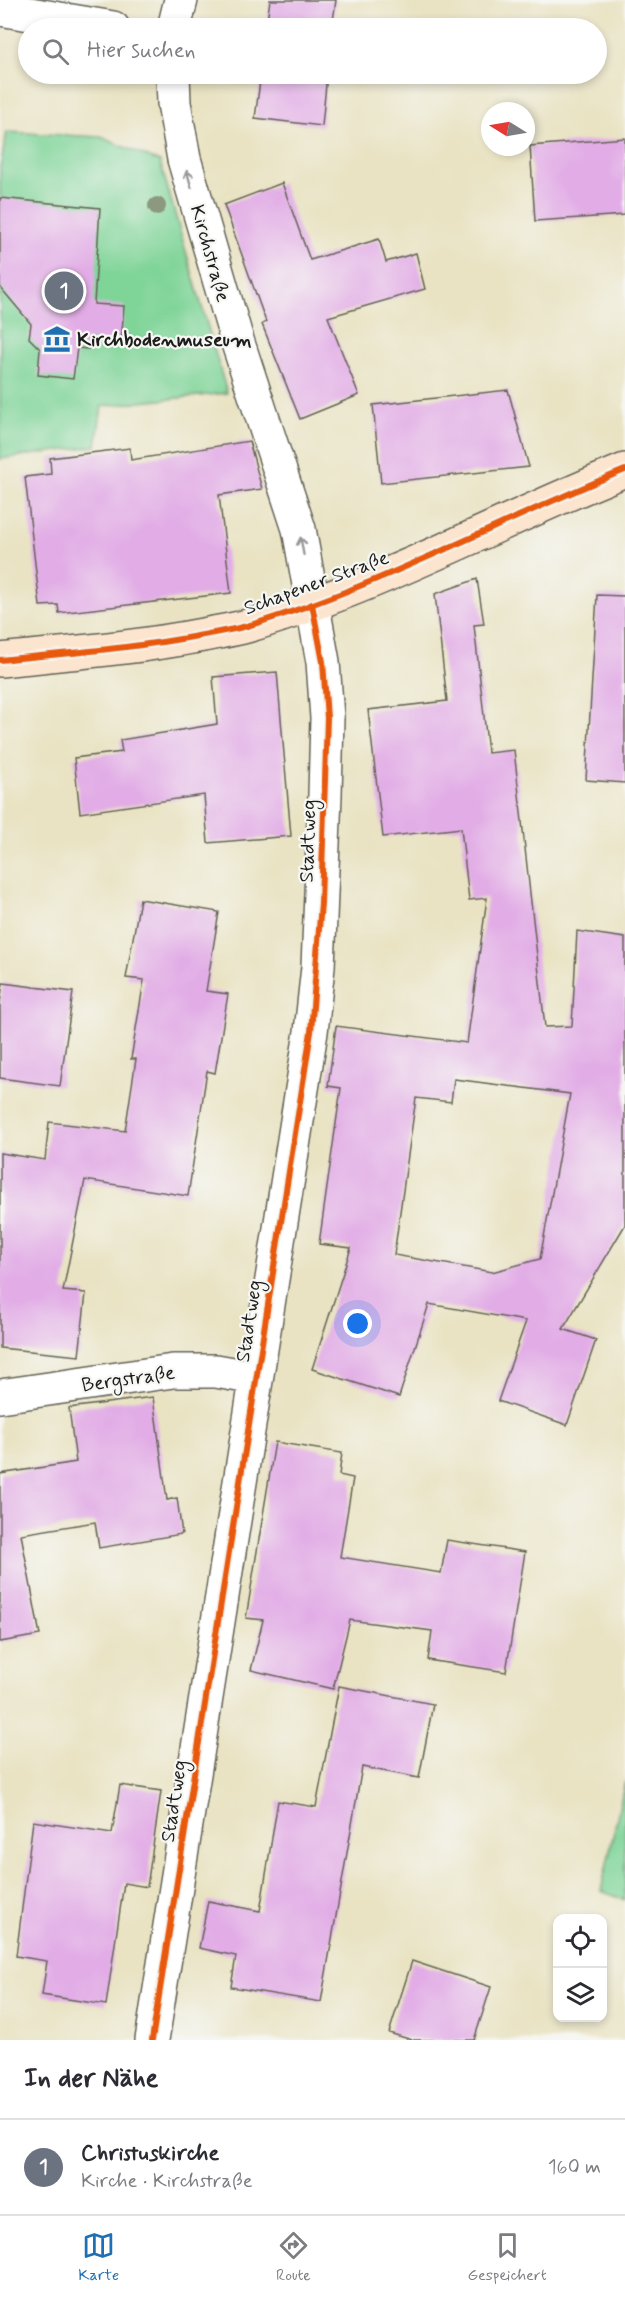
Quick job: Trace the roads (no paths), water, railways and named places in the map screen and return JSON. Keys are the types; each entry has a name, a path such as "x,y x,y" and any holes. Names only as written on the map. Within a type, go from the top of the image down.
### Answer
{"street":[{"path":"176,18 181,0"},
{"path":"0,9 54,18"},
{"name":"Kirchstraße","path":"173,84 174,104 184,159 236,337 299,530 312,604"},
{"name":"Schapener Straße","path":"0,660 168,642 246,626 312,604 413,564 564,495 625,470"},
{"name":"Stadtweg","path":"152,2040 311,1032 318,967 327,718 323,662 312,604"},
{"name":"Bergstraße","path":"0,1396 172,1371 216,1371 256,1378"}],"place":[{"name":"Christuskirche","path":"64,291"},
{"name":"Kirchbodenmuseum","path":"57,339"}]}
